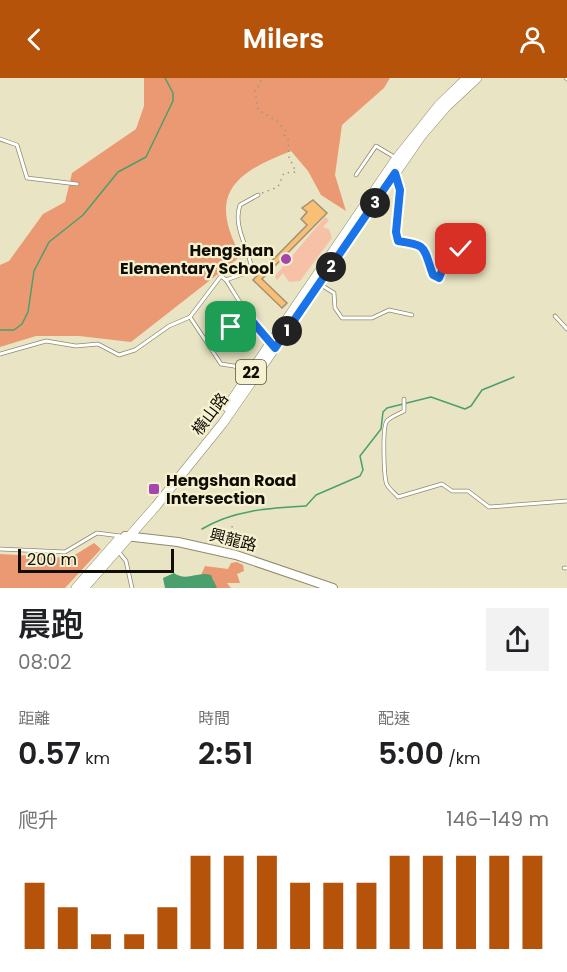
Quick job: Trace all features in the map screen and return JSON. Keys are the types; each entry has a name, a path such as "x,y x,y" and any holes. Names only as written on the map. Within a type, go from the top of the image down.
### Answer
{"main road":[{"name":"橫山路","path":"76,588 126,536 252,376 306,291 439,105 467,78"},
{"name":"橫山路","path":"306,291 320,284 395,173 400,160 446,107 477,78"},
{"name":"橫山路","path":"84,588 115,548"}],"street":[{"name":"興龍路","path":"126,536 236,555 333,588"}],"lane":[{"path":"0,139 18,145 27,178 77,184"},
{"path":"356,175 376,146 400,160"},
{"path":"395,173 400,190 396,232 398,241 414,242 423,248 436,278 441,276 450,251 461,249 472,233"},
{"path":"226,280 243,274 250,265 240,236 238,210 240,205 258,195"},
{"path":"0,354 46,341 76,346 98,344 119,355 135,350 169,326 190,317 216,279 221,276 226,280 252,321 273,346"},
{"path":"320,284 334,293 335,308 342,318 372,318 389,310 412,315"},
{"path":"218,315 231,327 252,321"},
{"path":"555,316 567,328"},
{"path":"190,317 220,364 234,366 252,376"},
{"path":"404,399 404,411 387,420 382,432 386,451 384,457 386,485 398,497 442,484 452,491 468,490 489,507 567,501"},
{"path":"0,549 65,552 97,533 126,536"},
{"path":"115,548 126,561 132,588"}],"path":[{"path":"258,195 278,186 284,173 296,172 289,158 288,137 284,135 286,131 264,111 258,110 255,102 258,96 254,92 262,78"},
{"path":"232,526 236,555"}],"shaded area":[{"path":"144,78 390,78 384,88 342,125 335,175 346,211 321,195 308,171 291,151 254,168 232,188 227,201 226,217 241,256 131,342 79,336 36,336 0,347 0,265 9,261 43,214 65,202 72,173 136,129 144,106"},
{"path":"325,217 329,220 323,227 329,229 332,238 300,281 289,282 283,273 277,280 275,276"},
{"path":"94,543 101,549 65,588 0,588 0,554 70,558"},
{"path":"237,562 243,565 244,571 237,574 240,583 227,583 231,588 215,588 213,578 201,575 205,566 228,569 231,563"},
{"path":"174,573 183,577 211,575 217,588 165,588 163,578"}],"building":[{"path":"313,200 327,213 262,279 287,303 282,308 253,280 307,225 301,219 307,212 302,208"}],"waterway":[{"path":"0,330 14,330 22,324 28,312 34,271 49,242 83,215 118,172 146,157 173,101 173,93 165,78"},
{"path":"202,529 239,514 265,509 306,506 316,495 360,476 363,470 360,456 381,429 383,412 387,408 431,397 465,409 471,406 482,390 514,377"}],"place":[{"name":"Hengshan Elementary School","path":"286,259"},
{"name":"Hengshan Road Intersection","path":"154,489"}],"route":[{"path":"231,327 252,321 275,348 395,173 400,190 400,210 396,232 398,241 414,242 423,248 436,278 441,276 450,251 461,249"}]}
